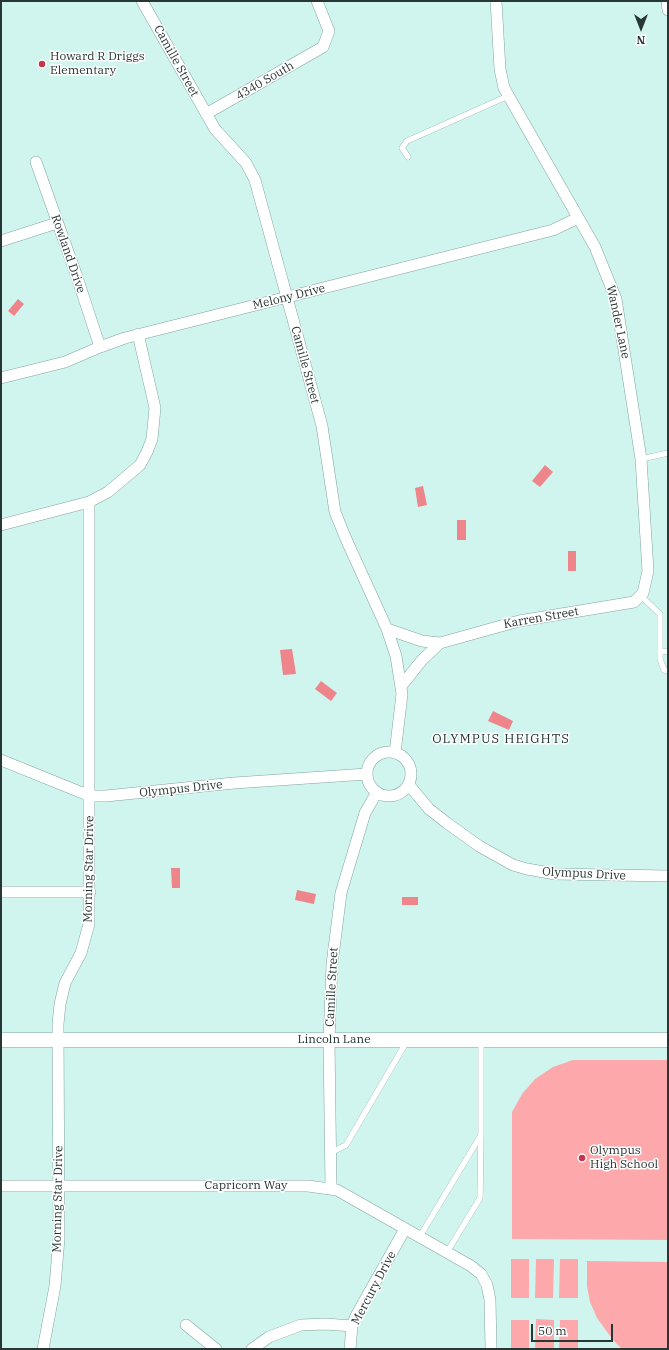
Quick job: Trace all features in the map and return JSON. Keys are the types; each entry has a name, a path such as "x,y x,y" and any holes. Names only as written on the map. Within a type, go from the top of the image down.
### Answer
{"street":[{"name":"Camille Street","path":"142,1 219,135 246,163 255,180 322,426 336,512 346,539 387,629 396,656 402,685 400,726 395,753"},
{"name":"4340 South","path":"206,114 323,47 329,31 317,1"},
{"name":"Wander Lane","path":"496,1 500,69 508,96 595,246 616,299 641,458 648,571 645,587 641,596"},
{"path":"667,1 668,10"},
{"name":"Rowland Drive","path":"36,162 100,346"},
{"name":"Melony Drive","path":"1,378 65,362 100,346 138,334 553,230 578,218"},
{"path":"1,241 58,223"},
{"path":"1,525 89,502 113,488 140,465 152,439 155,408 138,334"},
{"name":"Morning Star Drive","path":"43,1349 52,1309 59,1238 58,1024 62,992 68,975 82,953 90,924 89,502"},
{"name":"Karren Street","path":"387,629 417,640 440,643 519,621 630,604 638,600 641,596"},
{"name":"Karren Street","path":"402,685 422,660 440,643"},
{"path":"382,753 395,753 401,755 410,765 411,779 409,785 404,790 391,796 377,792 372,787 367,774 371,761 376,756 382,753"},
{"name":"Olympus Drive","path":"1,760 90,796 121,796 234,784 367,774"},
{"name":"Olympus Drive","path":"409,785 429,809 479,846 513,864 527,869 555,874 668,876"},
{"name":"Camille Street","path":"331,1188 329,1040 330,982 339,906 365,813 377,792"},
{"path":"1,892 90,892"},
{"name":"Lincoln Lane","path":"1,1040 668,1040"},
{"name":"Capricorn Way","path":"1,1186 308,1186 331,1188 351,1197 471,1266 484,1279 489,1293 491,1349"},
{"name":"Mercury Drive","path":"350,1349 352,1326 361,1306 405,1229"},
{"path":"252,1349 269,1337 301,1325 326,1324 352,1326"},
{"path":"186,1325 216,1349"}],"lane":[{"path":"408,157 402,148 408,141 508,96"},
{"path":"641,458 668,453"},
{"path":"641,596 660,614 660,659 664,670 668,671"},
{"path":"660,652 668,651"},
{"path":"330,1153 346,1145 407,1040"},
{"path":"447,1252 480,1198 480,1040"},
{"path":"420,1236 481,1135"}],"shaded area":[{"path":"18,299 24,304 14,316 8,311"},
{"path":"545,465 553,472 540,487 532,481"},
{"path":"423,486 427,505 418,507 415,488"},
{"path":"457,520 466,520 466,540 457,540"},
{"path":"568,551 576,551 576,571 568,571"},
{"path":"292,649 296,674 283,675 280,650"},
{"path":"321,681 337,693 331,701 315,689"},
{"path":"493,711 513,721 509,730 488,721"},
{"path":"171,868 180,868 180,888 172,888"},
{"path":"297,890 316,894 314,904 295,900"},
{"path":"402,897 418,897 418,905 402,905"},
{"path":"573,1060 668,1060 668,1240 512,1239 512,1112 522,1094 535,1079 553,1067"},
{"path":"511,1259 529,1259 529,1298 511,1298"},
{"path":"536,1259 554,1259 553,1298 535,1298"},
{"path":"560,1259 578,1259 578,1298 559,1298"},
{"path":"587,1261 668,1262 668,1349 622,1349 613,1340 597,1318 590,1302 587,1286"},
{"path":"536,1319 554,1320 554,1349 535,1349"},
{"path":"511,1320 529,1320 529,1349 511,1349"},
{"path":"560,1320 578,1320 578,1349 559,1349"}],"place":[{"name":"Howard R Driggs Elementary","path":"42,64"},
{"name":"Olympus High School","path":"582,1158"}],"district":[{"name":"OLYMPUS HEIGHTS","path":"501,739"}]}
